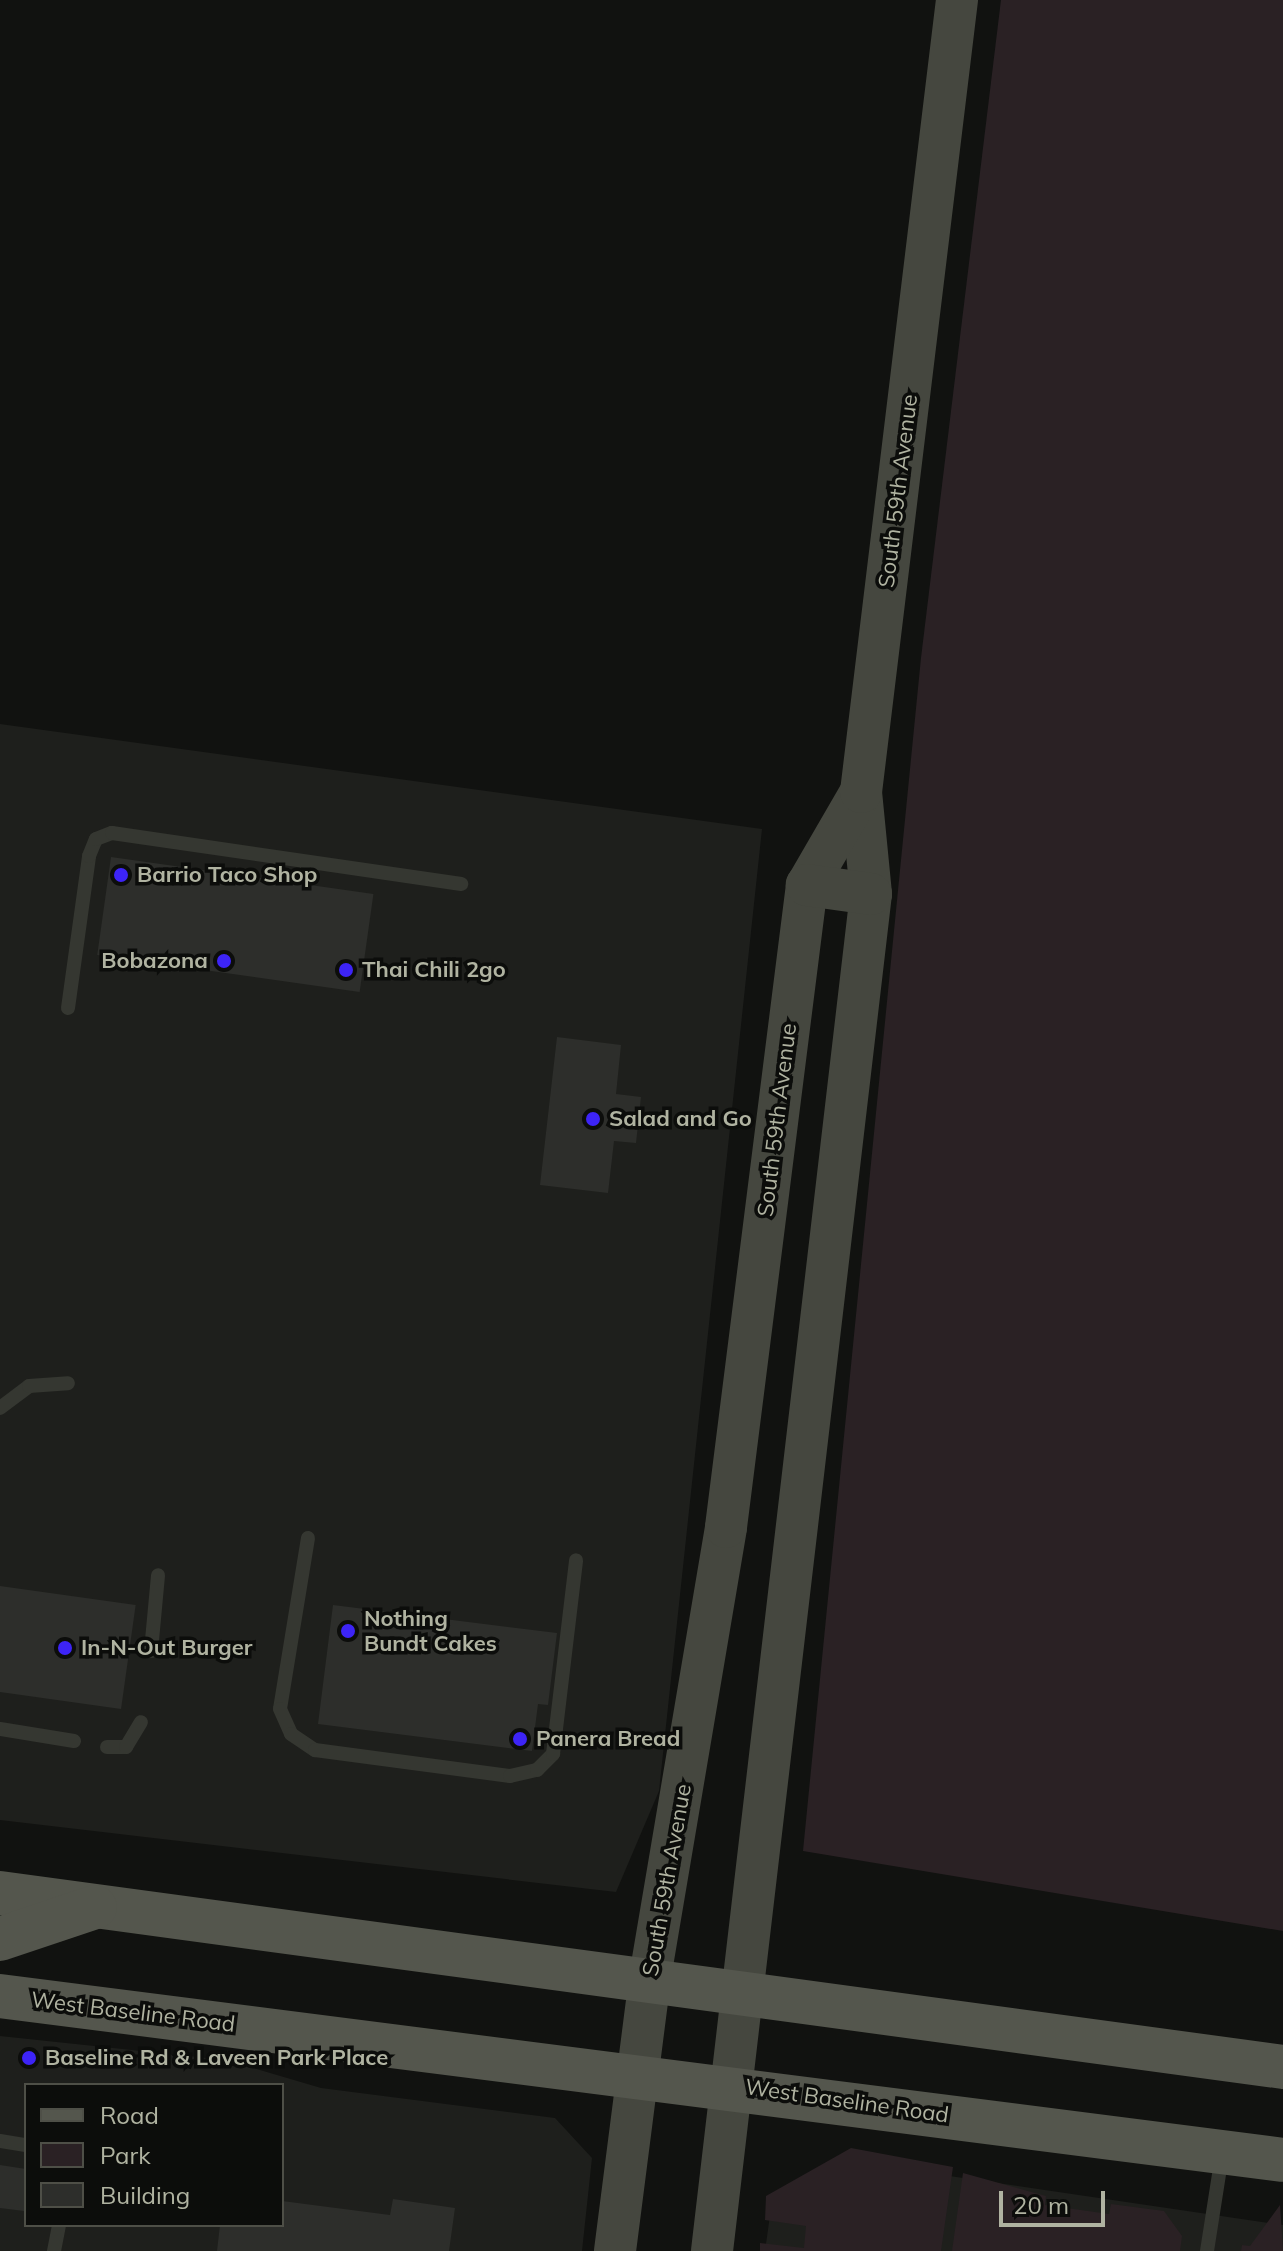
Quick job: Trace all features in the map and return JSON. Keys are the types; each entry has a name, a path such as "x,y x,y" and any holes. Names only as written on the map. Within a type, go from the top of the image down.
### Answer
{"main road":[{"name":"South 59th Avenue","path":"615,2251 650,1977 726,1527 807,885 861,792 957,0"},
{"path":"714,2231 871,894 861,792"},
{"path":"807,885 871,894"},
{"path":"0,1893 743,1989 1283,2067"},
{"path":"0,1939 101,1905"},
{"name":"West Baseline Road","path":"0,1996 732,2085 1283,2160"}],"lane":[{"path":"68,1008 89,856 96,839 112,833 461,884"},
{"path":"0,1408 29,1386 68,1383"},
{"path":"308,1538 280,1709 291,1734 315,1750 510,1776 537,1770 553,1754 576,1560"},
{"path":"151,1651 158,1575"},
{"path":"107,1747 126,1747 141,1722"},
{"path":"0,1729 74,1741"},
{"path":"0,2141 24,2145"},
{"path":"1207,2251 1222,2151"},
{"path":"54,2251 59,2227"}],"shaded area":[{"path":"0,724 762,829 659,1791 616,1892 0,1820"},
{"path":"0,2036 226,2060 321,2088 555,2118 592,2158 582,2251 0,2251"},
{"path":"840,2160 1283,2225 1283,2251 765,2251 772,2201"}],"green space":[{"path":"1001,0 1283,0 1283,1931 803,1851 921,658"},
{"path":"851,2148 953,2167 941,2251 760,2251 760,2243 804,2248 806,2226 765,2220 766,2196"},
{"path":"963,2173 1046,2196 1045,2205 1109,2214 1111,2204 1164,2211 1182,2236 1180,2251 952,2251"},
{"path":"1280,2205 1283,2251 1241,2251 1242,2245 1250,2246"}],"building":[{"path":"111,857 373,894 360,992 97,955"},
{"name":"Salad and Go","path":"557,1037 621,1045 616,1094 641,1097 636,1143 614,1141 608,1193 540,1185"},
{"name":"In-N-Out Burger","path":"0,1586 136,1605 121,1709 0,1692"},
{"path":"333,1605 557,1633 548,1705 538,1704 532,1751 318,1724"},
{"path":"0,2165 24,2169 24,2211 0,2208"},
{"path":"393,2199 455,2208 449,2251 217,2251 220,2227 284,2227 284,2201 390,2215"}],"place":[{"name":"Barrio Taco Shop","path":"121,875"},
{"name":"Bobazona","path":"224,961"},
{"name":"Thai Chili 2go","path":"346,970"},
{"name":"Salad and Go","path":"593,1119"},
{"name":"Nothing Bundt Cakes","path":"348,1631"},
{"name":"In-N-Out Burger","path":"65,1648"},
{"name":"Panera Bread","path":"520,1739"},
{"name":"Baseline Rd & Laveen Park Place","path":"29,2058"}]}
